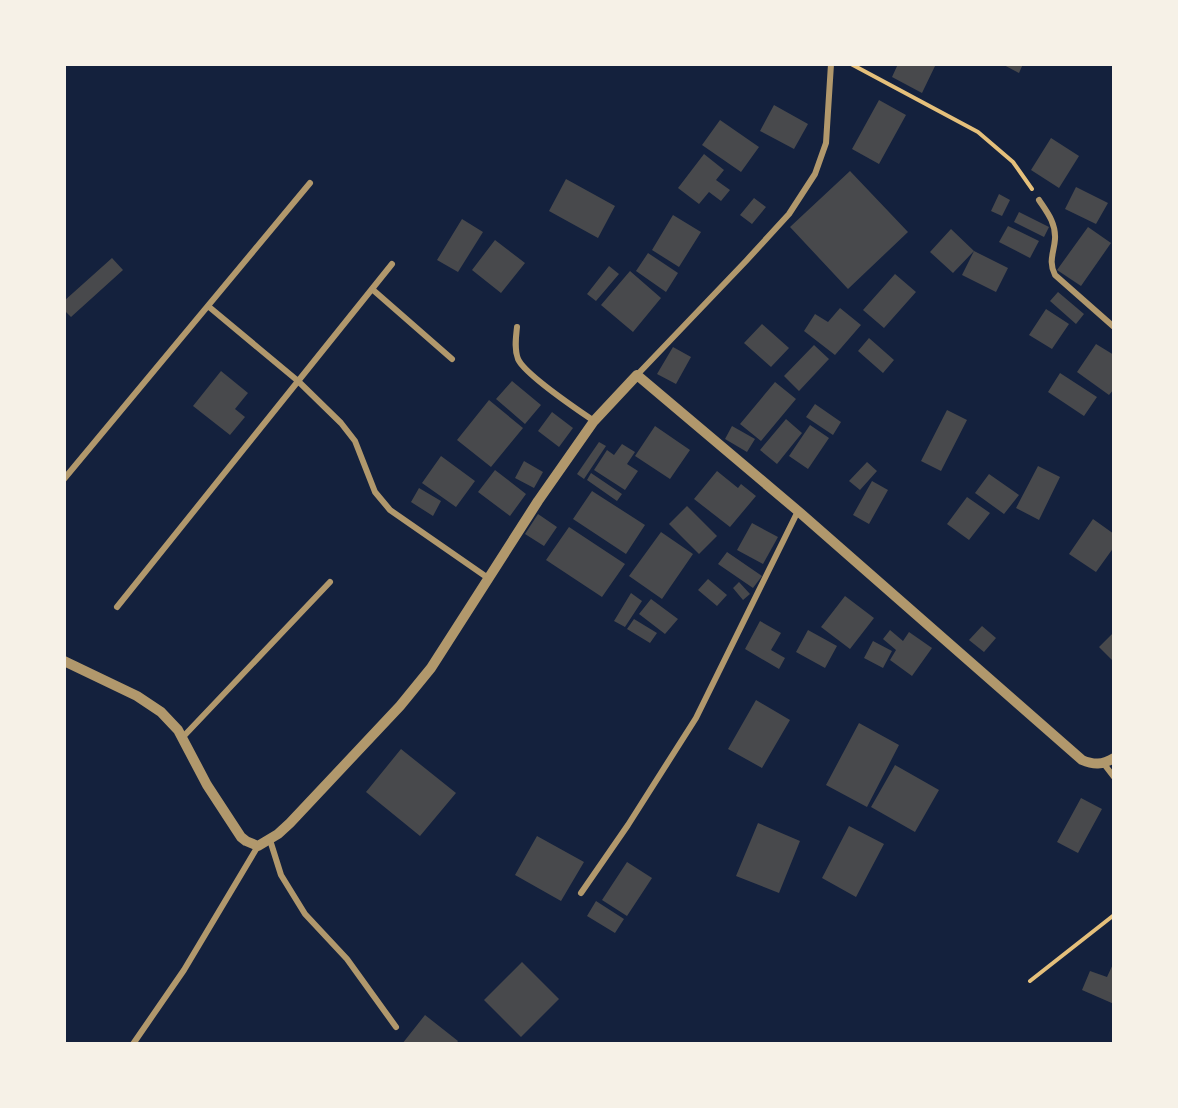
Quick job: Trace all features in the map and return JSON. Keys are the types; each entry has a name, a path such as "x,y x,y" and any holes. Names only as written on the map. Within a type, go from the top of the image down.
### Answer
{"street":[{"path":"138,1042 258,846 270,840 290,823 400,706 431,668 538,501 594,422 789,214 815,174 826,142 831,64"},
{"path":"64,479 310,183"},
{"path":"1039,200 1053,221 1055,238 1051,257 1052,268 1056,275 1113,327"},
{"path":"117,607 392,264"},
{"path":"372,289 452,359"},
{"path":"208,306 327,407 355,441 375,492 390,510 488,578"},
{"path":"517,327 515,345 519,360 543,384 594,422"},
{"path":"637,375 798,511 1082,760 1092,764 1109,761 1113,777"},
{"path":"581,893 628,825 696,718 798,511"},
{"path":"182,738 330,582"},
{"path":"64,661 137,696 161,712 178,730 207,785 241,837 246,842 258,846"},
{"path":"270,840 281,875 305,914 347,959 396,1027"}],"path":[{"path":"851,64 978,132 1013,162 1039,200"},
{"path":"1030,981 1113,915"}],"building":[{"path":"898,64 936,64 922,93 892,77"},
{"path":"1002,64 1023,64 1019,73"},
{"path":"879,100 906,115 879,164 852,149"},
{"path":"774,105 808,124 794,149 760,131"},
{"path":"720,120 759,147 741,172 702,145"},
{"path":"1051,138 1079,156 1059,188 1031,170"},
{"path":"704,154 724,170 716,180 730,190 721,201 709,192 699,204 678,188"},
{"path":"850,171 908,232 848,289 790,227"},
{"path":"566,179 615,206 598,238 549,211"},
{"path":"1076,187 1108,203 1096,224 1065,209"},
{"path":"999,194 1010,200 1002,216 991,211"},
{"path":"754,198 766,207 752,224 740,215"},
{"path":"1019,212 1049,227 1044,237 1014,222"},
{"path":"673,215 701,232 679,267 652,250"},
{"path":"462,219 483,232 458,272 437,260"},
{"path":"1008,226 1039,241 1030,258 999,242"},
{"path":"1088,227 1111,243 1081,286 1057,270"},
{"path":"951,229 974,251 953,273 930,252"},
{"path":"495,240 525,263 501,293 472,270"},
{"path":"974,251 1008,268 996,292 962,275"},
{"path":"648,253 678,273 666,292 636,271"},
{"path":"112,258 123,270 71,317 64,310 64,301"},
{"path":"609,266 619,274 596,301 587,294"},
{"path":"630,271 661,298 633,332 601,305"},
{"path":"895,274 916,292 884,328 863,310"},
{"path":"1058,292 1084,314 1076,324 1050,301"},
{"path":"840,308 861,325 835,355 804,331 815,314 828,322"},
{"path":"1046,309 1069,324 1052,349 1029,335"},
{"path":"762,324 789,348 771,367 744,343"},
{"path":"869,338 894,360 883,373 858,351"},
{"path":"1096,344 1114,355 1114,389 1109,395 1077,372"},
{"path":"814,345 829,359 799,391 784,376"},
{"path":"673,347 691,357 676,384 657,374"},
{"path":"221,371 248,393 235,409 245,417 230,435 193,406"},
{"path":"1060,373 1097,397 1084,416 1048,392"},
{"path":"512,381 541,405 525,424 496,399"},
{"path":"775,382 796,399 761,441 740,424"},
{"path":"489,400 523,428 491,467 457,440"},
{"path":"815,404 841,422 833,435 806,417"},
{"path":"947,410 967,420 941,471 921,461"},
{"path":"552,412 573,428 559,447 538,431"},
{"path":"786,419 802,433 777,464 760,450"},
{"path":"810,425 829,438 808,469 789,456"},
{"path":"655,426 690,450 670,479 635,456"},
{"path":"732,426 755,439 747,452 725,439"},
{"path":"599,442 606,446 584,479 577,474"},
{"path":"622,444 635,452 627,464 638,471 625,490 594,470 607,450 614,455"},
{"path":"441,456 475,481 456,507 422,483"},
{"path":"524,461 543,472 534,488 515,478"},
{"path":"867,462 877,471 860,490 849,481"},
{"path":"1038,466 1060,477 1039,520 1016,508"},
{"path":"495,470 526,494 510,516 478,492"},
{"path":"717,471 738,488 741,484 756,496 730,527 694,499"},
{"path":"591,473 622,494 617,501 587,480"},
{"path":"989,474 1019,495 1004,514 975,493"},
{"path":"872,481 888,490 869,524 853,515"},
{"path":"419,488 441,501 433,516 411,502"},
{"path":"592,491 645,525 626,554 573,519"},
{"path":"967,497 990,513 969,540 947,524"},
{"path":"687,506 717,536 699,554 669,524"},
{"path":"538,514 557,527 544,546 525,534"},
{"path":"1093,519 1114,534 1114,547 1096,572 1069,554"},
{"path":"752,523 778,537 763,564 737,550"},
{"path":"569,527 625,564 602,597 546,560"},
{"path":"661,532 693,554 662,599 629,576"},
{"path":"727,552 762,576 753,588 718,564"},
{"path":"708,579 727,595 717,606 698,590"},
{"path":"739,582 750,594 743,600 733,588"},
{"path":"631,593 642,601 625,627 614,621"},
{"path":"845,596 874,618 850,649 821,627"},
{"path":"651,599 678,619 665,634 639,614"},
{"path":"634,619 657,633 650,643 627,629"},
{"path":"760,621 781,633 771,650 785,658 779,669 745,649"},
{"path":"982,626 996,638 984,652 969,640"},
{"path":"808,630 837,646 825,668 796,652"},
{"path":"890,630 903,641 909,632 932,648 912,676 890,660 896,650 883,639"},
{"path":"1114,632 1114,662 1099,647"},
{"path":"873,641 892,651 883,668 864,658"},
{"path":"756,700 790,720 762,768 728,749"},
{"path":"859,723 899,745 867,807 826,785"},
{"path":"401,749 456,793 420,836 366,792"},
{"path":"895,765 939,790 915,832 871,807"},
{"path":"1081,798 1102,809 1078,853 1057,842"},
{"path":"758,823 800,841 779,893 736,876"},
{"path":"849,826 884,844 856,897 822,878"},
{"path":"537,836 584,862 561,901 515,875"},
{"path":"627,862 652,878 627,916 602,900"},
{"path":"596,901 624,919 615,933 587,916"},
{"path":"522,962 559,999 521,1037 484,1000"},
{"path":"1114,962 1114,1004 1082,990 1090,971 1107,977"},
{"path":"425,1015 458,1041 456,1044 402,1044"}]}
